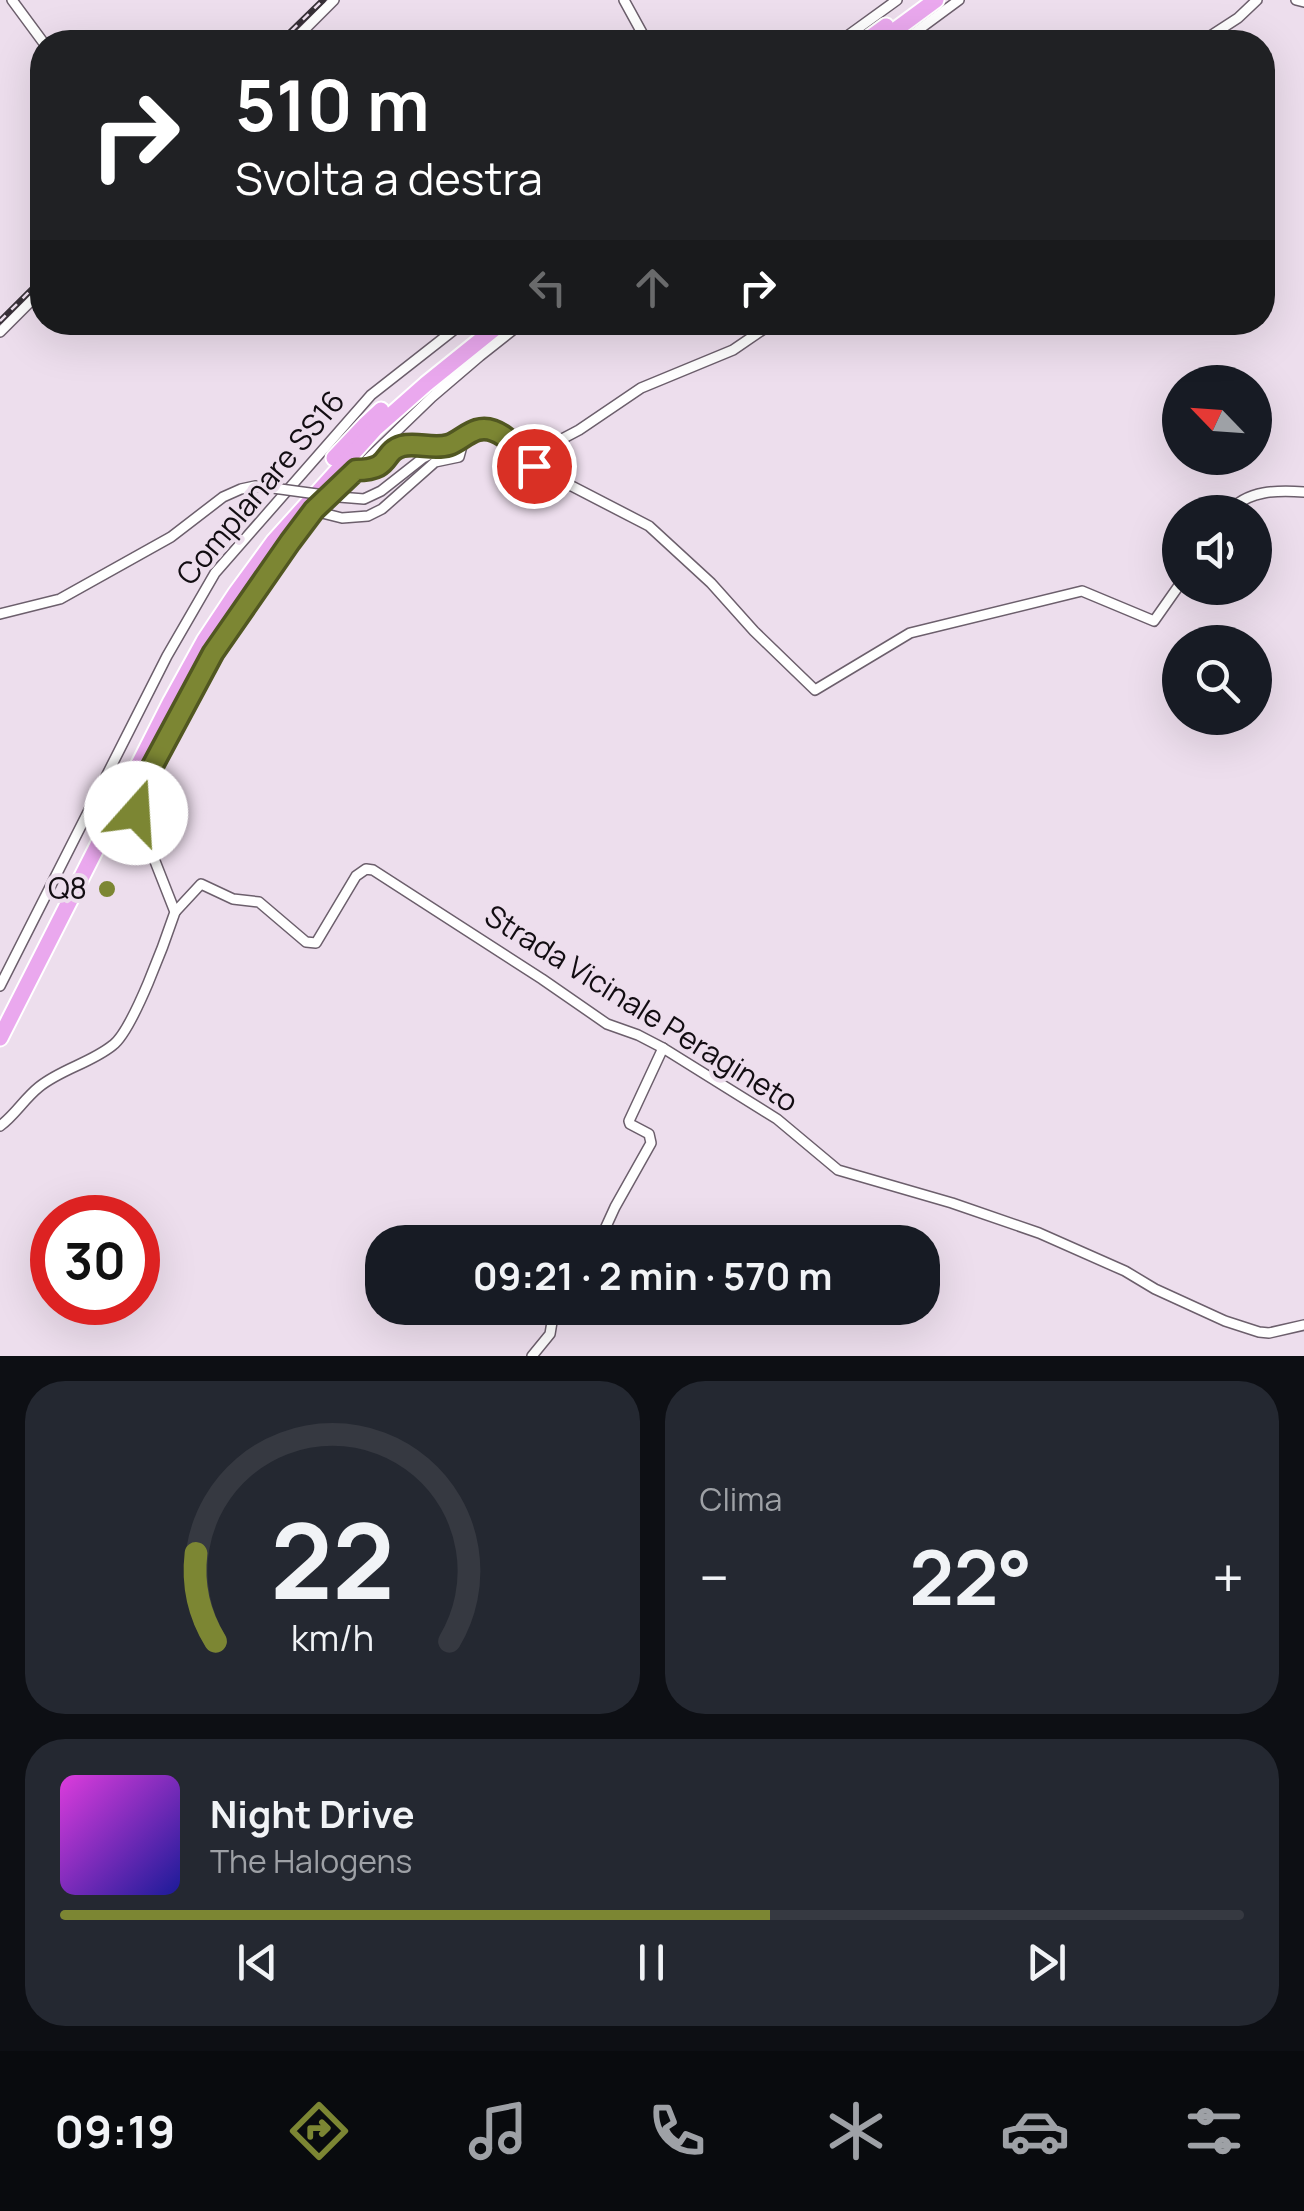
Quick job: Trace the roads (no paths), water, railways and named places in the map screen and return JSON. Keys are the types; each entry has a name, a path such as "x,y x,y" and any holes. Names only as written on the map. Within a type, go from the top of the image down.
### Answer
{"highway":[{"path":"880,30 921,0"},
{"path":"896,30 936,0"},
{"path":"0,1018 163,697 224,594 265,536 366,424 473,335"},
{"path":"0,1038 171,701 236,593 274,541 375,429 487,335"}],"street":[{"path":"12,0 34,30"},
{"path":"304,30 334,0"},
{"path":"624,0 640,30"},
{"path":"856,30 896,0"},
{"path":"918,30 959,0"},
{"path":"1220,30 1257,0"},
{"path":"1296,0 1304,2"},
{"path":"0,332 30,302"},
{"name":"Complanare SS16","path":"0,986 167,656 216,573 371,395 447,335"},
{"path":"0,1126 38,1088 117,1043 145,988 175,912 136,813 139,796 213,653 314,510 456,376 507,335"},
{"path":"526,458 579,430 641,388 717,358 753,335"},
{"path":"0,614 60,598 171,537 224,497 242,489 254,486 364,499 381,491 422,458 478,430 501,434 534,466 649,526 816,690 910,633 1082,590 1154,622 1166,605"},
{"path":"314,510 342,518 368,516 382,510 435,462 459,457 462,446 400,446 374,470 356,470"},
{"path":"1259,495 1272,489 1304,492"},
{"name":"Strada Vicinale Peragineto","path":"175,912 200,884 207,885 227,897 260,902 306,942 316,943 356,876 366,869 372,870 607,1024 664,1048 777,1119 838,1170 952,1202 1038,1233 1225,1321 1269,1333 1304,1325"},
{"path":"607,1225 652,1143 650,1134 629,1121 664,1048"},
{"path":"532,1356 550,1334 552,1325"}],"railway":[{"path":"292,30 323,0"},
{"path":"0,321 30,291"}],"place":[{"name":"Q8","path":"107,889"}]}
